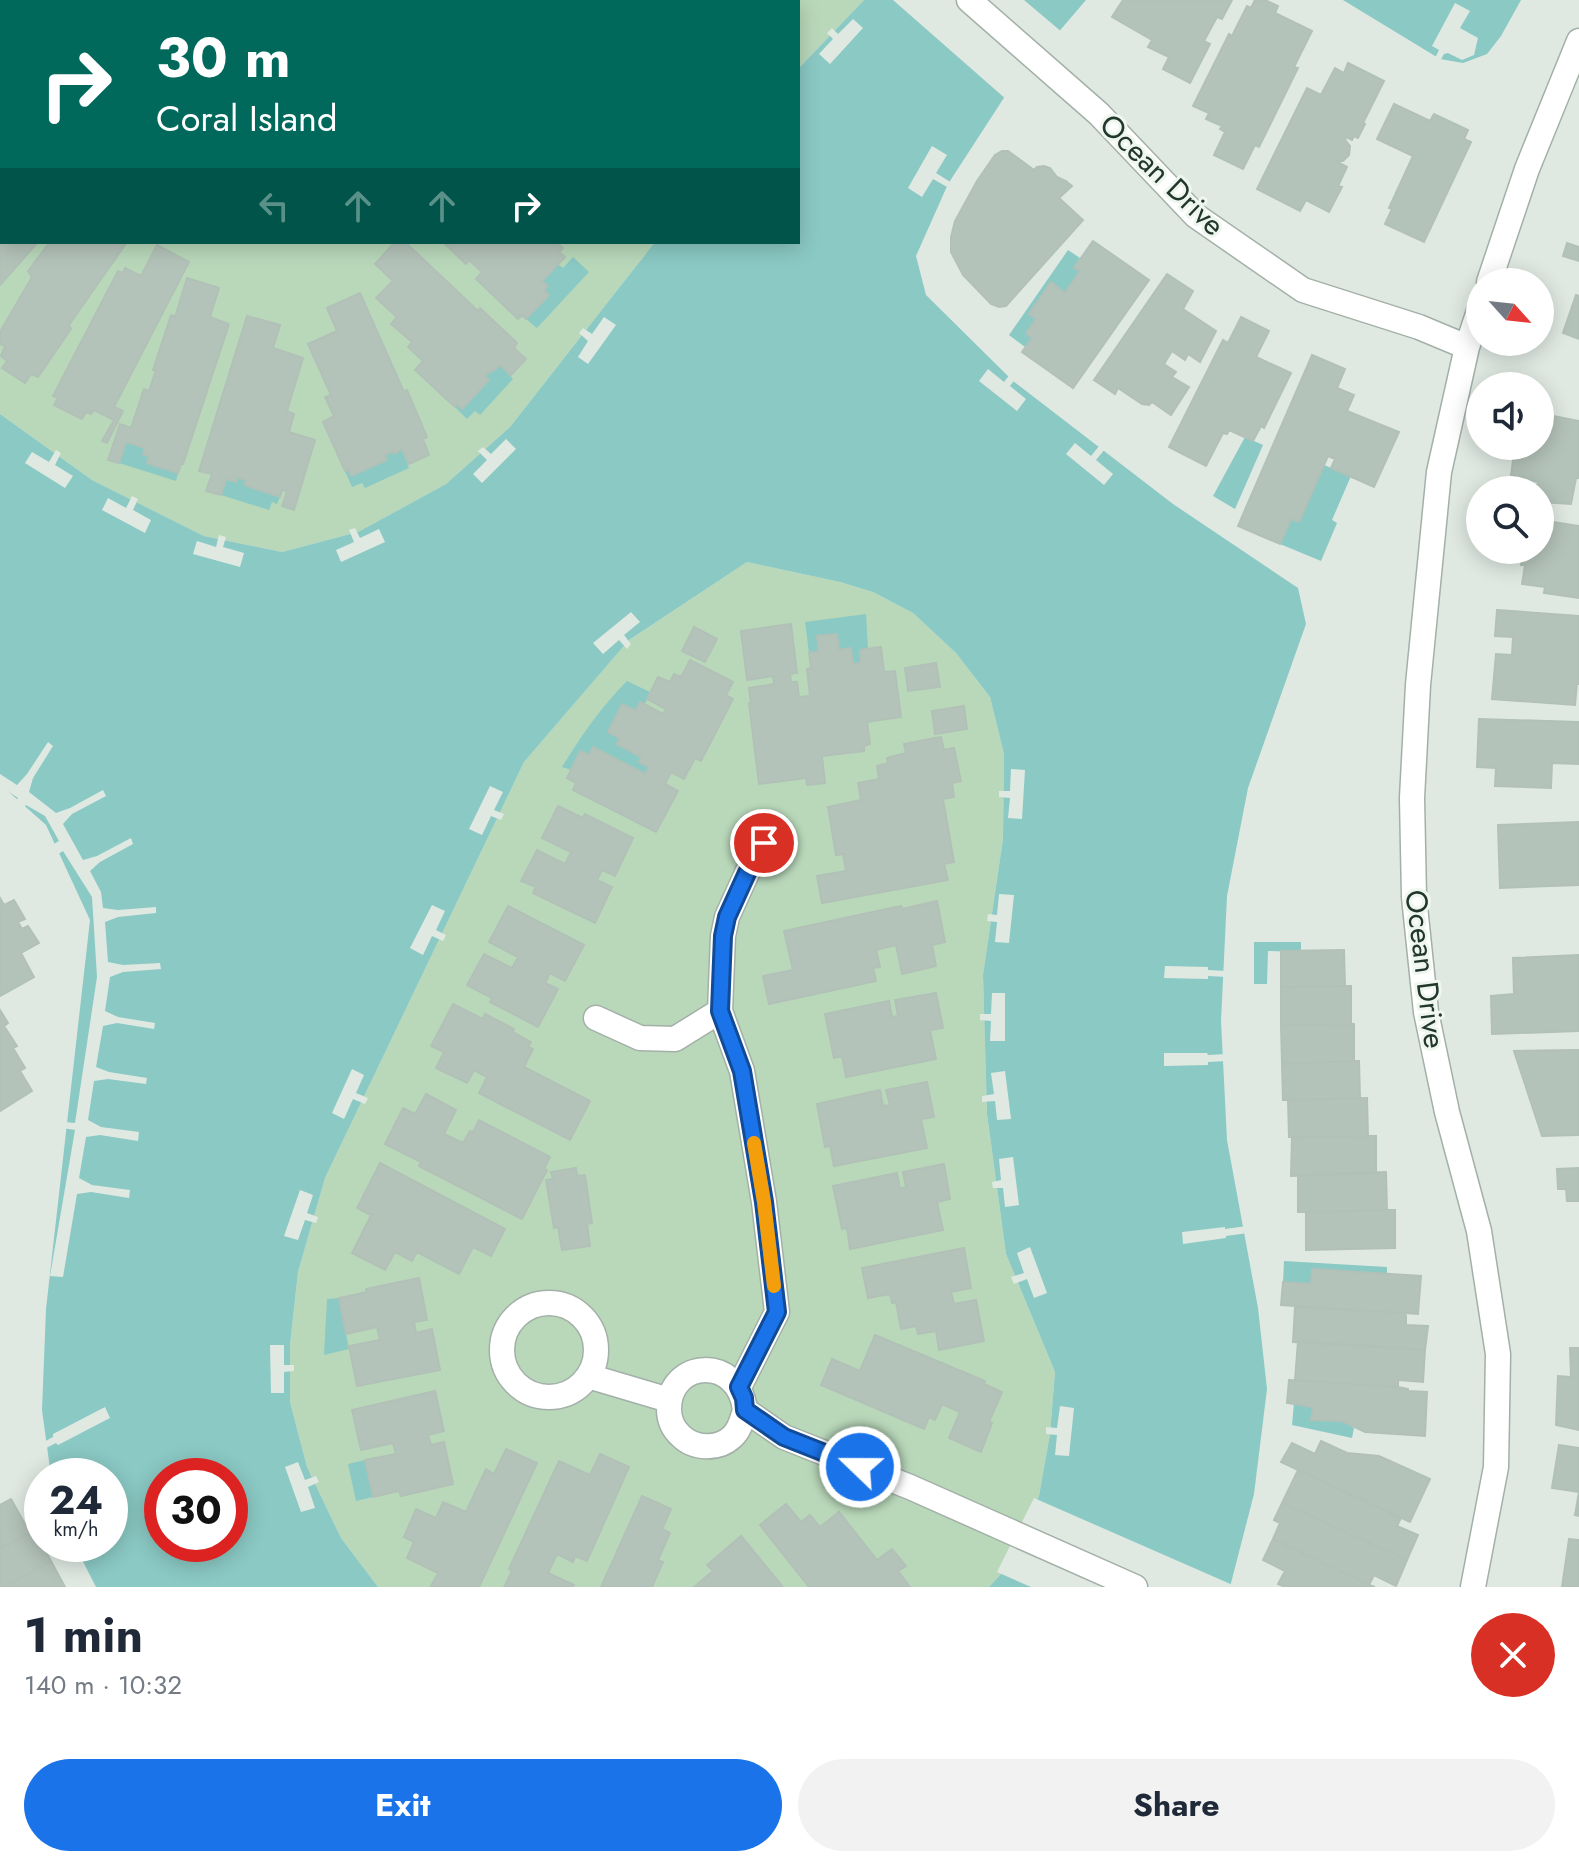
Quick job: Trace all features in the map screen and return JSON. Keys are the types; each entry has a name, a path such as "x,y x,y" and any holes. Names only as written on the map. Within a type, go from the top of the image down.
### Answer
{"street":[{"name":"Ocean Drive","path":"969,0 1099,114 1196,216 1303,290 1419,327 1466,347"},
{"path":"1494,268 1527,169 1579,41"},
{"name":"Ocean Drive","path":"1466,351 1439,472 1418,685 1412,798 1414,897 1426,1012 1447,1112 1479,1231 1498,1354 1496,1467 1473,1587"},
{"path":"764,843 727,917 723,936 720,1011 742,1071 764,1202 777,1312 742,1398 741,1425 731,1438 717,1445 701,1446 686,1441 675,1431 669,1416 669,1400 676,1384 691,1372 708,1370 726,1374 742,1398 784,1437 910,1487 1135,1587"},
{"path":"596,1018 640,1038 675,1039 720,1011"},
{"path":"588,1376 669,1400"}],"green space":[{"path":"800,0 864,0 800,67"},
{"path":"0,244 653,244 510,427 446,484 358,532 282,552 204,536 92,480 0,414"},
{"path":"747,562 873,592 913,613 956,653 990,697 1004,754 1003,839 983,975 987,1114 1006,1254 1055,1372 1050,1434 1039,1496 1001,1574 989,1587 378,1587 341,1538 307,1467 290,1402 290,1345 298,1272 325,1178 524,762 629,640"}],"water":[{"path":"864,0 1086,0 1009,90 948,184 916,256 926,295 1013,381 1173,504 1298,588 1306,624 1248,788 1227,896 1221,1021 1227,1140 1258,1308 1267,1389 1254,1494 1230,1587 989,1587 1001,1574 1039,1496 1050,1434 1055,1372 1006,1254 987,1114 983,975 1003,839 1004,754 990,697 956,653 913,613 873,592 747,562 629,640 524,762 325,1178 298,1272 290,1345 290,1402 307,1467 341,1538 378,1587 96,1587 83,1562 128,1562 128,1458 49,1458 42,1410 46,1309 90,920 46,825 0,784 0,414 92,480 204,536 282,552 358,532 446,484 510,427 653,244 800,244 800,67"},
{"path":"1343,0 1521,0 1487,54 1463,63 1440,59"},
{"path":"1068,250 1080,258 1074,267 1080,271 1065,293 1051,283 1036,319 1032,338 1025,347 1009,335"},
{"path":"573,257 589,272 537,328 526,319 549,295 542,281 558,264 563,268"},
{"path":"500,365 513,379 480,415 475,411 467,419 455,407 457,404 463,408 489,381 485,376"},
{"path":"1245,437 1263,445 1235,509 1213,496"},
{"path":"126,442 145,448 143,454 149,456 147,463 178,473 176,481 119,463"},
{"path":"402,449 409,468 365,488 362,483 352,487 345,471 349,470 352,476 386,460 385,455"},
{"path":"1324,465 1351,476 1332,520 1337,523 1321,561 1280,544 1291,519 1299,522"},
{"path":"237,477 246,480 245,485 280,497 277,504 272,502 269,510 221,495 226,479 236,482"},
{"path":"866,614 868,649 860,651 861,663 853,664 851,648 839,650 836,634 817,636 819,651 809,653 805,622"},
{"path":"627,681 650,692 645,704 640,703 636,711 608,732 620,738 617,745 641,757 639,762 649,767 645,774 593,747 589,755 580,751 571,770 562,767 592,722"},
{"path":"1254,942 1301,942 1301,952 1268,951 1267,984 1254,984"},
{"path":"1284,1261 1387,1267 1387,1274 1312,1269 1311,1284 1283,1282"},
{"path":"339,1298 349,1349 324,1355 327,1299"},
{"path":"1294,1403 1313,1407 1311,1420 1342,1421 1354,1428 1352,1438 1292,1425"},
{"path":"365,1460 373,1497 356,1501 348,1464"}],"pier":[{"path":"893,0 1024,0 1063,33 1007,100"},
{"path":"1455,3 1470,11 1460,28 1478,38 1474,55 1462,60 1448,53 1439,63 1434,60 1439,50 1432,46"},
{"path":"853,19 863,28 830,64 819,54 833,39 827,33 832,28 838,34"},
{"path":"932,146 947,155 936,173 952,183 949,188 933,179 922,197 908,188"},
{"path":"604,317 616,325 588,364 578,357 588,341 579,333 583,328 592,334"},
{"path":"988,369 1004,382 1011,373 1016,378 1010,386 1026,399 1017,411 979,381"},
{"path":"506,439 516,449 482,483 473,474 487,460 478,451 483,447 491,454"},
{"path":"1075,443 1091,456 1100,445 1105,449 1096,460 1113,474 1104,485 1066,454"},
{"path":"56,450 61,453 55,465 73,476 65,488 25,463 32,452 49,462"},
{"path":"132,496 138,499 133,510 151,520 145,533 102,510 108,498 126,508"},
{"path":"355,528 360,538 379,529 385,542 341,562 336,550 354,542 349,530"},
{"path":"219,535 226,537 223,547 244,553 240,567 193,554 197,541 216,547"},
{"path":"631,612 640,622 624,635 631,644 627,649 619,640 603,654 593,643"},
{"path":"48,742 53,746 33,778 29,792 56,813 103,790 106,796 72,814 63,824 83,860 131,838 133,844 90,871 101,892 103,908 156,907 156,913 118,917 105,922 108,962 123,965 160,963 161,969 123,972 110,977 105,1011 118,1017 155,1023 154,1029 117,1023 103,1026 96,1067 147,1078 146,1084 108,1079 94,1081 88,1120 101,1127 139,1132 138,1141 100,1135 86,1137 79,1178 92,1185 130,1190 129,1198 91,1192 77,1194 63,1277 50,1276 75,1130 63,1128 65,1122 75,1123 97,977 92,897 63,851 57,855 52,845 59,841 45,816 26,805 22,809 15,803 18,798 0,786 0,774 17,785"},
{"path":"1011,769 1025,770 1022,819 1008,818 1010,798 999,797 999,791 1010,791"},
{"path":"490,786 503,792 494,810 504,814 501,820 491,816 482,835 469,829"},
{"path":"999,894 1014,895 1009,943 995,942 997,922 987,921 988,914 997,915"},
{"path":"432,905 445,911 436,930 446,935 443,941 432,936 423,955 410,948"},
{"path":"1165,966 1208,967 1208,970 1227,971 1227,977 1164,978"},
{"path":"992,993 1005,993 1005,1041 990,1041 991,1021 980,1020 980,1014 991,1014"},
{"path":"1164,1053 1227,1054 1227,1061 1208,1062 1208,1065 1164,1066"},
{"path":"352,1069 364,1075 356,1093 368,1098 365,1104 353,1099 344,1119 332,1113"},
{"path":"1005,1071 1011,1119 997,1120 995,1101 982,1102 982,1096 994,1094 991,1073"},
{"path":"1013,1157 1019,1205 1005,1207 1003,1188 993,1188 992,1182 1001,1180 999,1159"},
{"path":"300,1190 313,1195 307,1213 318,1217 316,1223 305,1220 298,1240 284,1236"},
{"path":"1247,1226 1248,1233 1183,1244 1182,1232"},
{"path":"1030,1247 1047,1293 1034,1298 1027,1279 1014,1284 1011,1277 1024,1273 1017,1253"},
{"path":"270,1345 284,1345 284,1365 294,1365 294,1371 284,1372 284,1393 271,1393"},
{"path":"1060,1406 1074,1408 1069,1456 1055,1455 1057,1435 1046,1434 1046,1427 1057,1428"},
{"path":"105,1407 110,1418 42,1450 42,1443 53,1434"},
{"path":"298,1462 305,1480 316,1476 319,1482 308,1487 315,1508 301,1512 285,1467"},
{"path":"1034,1498 1235,1586 1031,1587 997,1572"}],"building":[{"path":"1123,0 1232,0 1222,19 1217,17 1204,41 1210,44 1190,83 1163,69 1169,57 1148,47 1152,40 1112,17"},
{"path":"1255,0 1265,0 1278,6 1275,13 1312,31 1294,67 1298,68 1259,147 1255,145 1243,169 1214,155 1225,132 1220,129 1222,126 1206,119 1209,113 1193,106 1229,34 1232,36 1247,6 1251,8"},
{"path":"1348,63 1384,81 1358,138 1354,136 1352,140 1346,137 1350,146 1349,155 1343,161 1334,160 1347,167 1338,186 1342,187 1329,212 1306,200 1300,211 1257,189 1307,88 1321,95 1335,68 1344,73"},
{"path":"1394,104 1430,121 1434,114 1468,130 1464,139 1471,142 1424,242 1385,224 1413,156 1377,139"},
{"path":"1008,151 1034,170 1044,166 1050,168 1057,177 1072,186 1059,198 1083,220 1006,306 999,307 991,304 963,275 951,252 951,237 955,221 977,181 995,155"},
{"path":"1093,241 1149,280 1073,388 1022,352 1032,338 1026,333 1036,319 1029,314 1051,282 1065,293 1080,271 1074,268"},
{"path":"1567,243 1579,247 1579,261 1563,256"},
{"path":"0,244 36,244 0,285"},
{"path":"48,244 126,244 69,325 71,329 38,377 31,374 25,383 2,368 7,361 1,356 5,346 0,344 0,332 32,277 28,271"},
{"path":"393,244 407,244 517,343 514,348 526,359 511,375 500,365 491,370 485,376 489,380 462,409 457,404 455,407 415,370 423,361 408,347 412,342 391,324 397,317 376,298 393,281 375,264"},
{"path":"445,244 558,244 563,248 559,252 565,257 542,281 548,286 544,290 549,295 526,319 522,315 518,319 476,279 482,272 469,260 466,264"},
{"path":"157,245 189,262 114,407 123,411 107,443 102,441 114,420 94,410 91,414 86,412 82,419 54,405 58,398 53,396 118,271 123,273 125,268 141,276"},
{"path":"1167,274 1193,291 1183,309 1216,331 1200,362 1188,354 1185,360 1172,351 1164,364 1176,372 1172,377 1189,387 1171,415 1152,402 1142,404 1118,388 1115,394 1094,380"},
{"path":"187,278 219,288 210,317 229,324 183,464 178,473 147,463 149,456 143,454 145,448 126,442 119,463 108,460 120,424 131,428 144,389 149,391 171,315 175,317"},
{"path":"360,293 404,392 407,390 427,437 423,439 429,455 409,464 402,449 394,454 393,451 385,455 387,460 351,476 349,470 345,471 323,422 334,416 325,397 331,395 308,344 337,331 327,308"},
{"path":"1576,295 1579,296 1579,339 1563,333"},
{"path":"247,316 280,325 273,348 303,358 287,411 294,414 289,432 315,440 294,510 282,506 287,491 282,490 280,497 244,485 246,480 237,477 236,482 226,479 221,495 206,491 212,474 199,471"},
{"path":"1241,317 1269,331 1256,357 1291,373 1264,428 1261,426 1253,441 1229,430 1227,434 1223,433 1206,466 1169,447 1223,340 1228,343"},
{"path":"1312,355 1345,369 1337,388 1354,395 1347,411 1399,432 1374,487 1331,468 1335,459 1328,456 1299,522 1291,519 1280,544 1238,526"},
{"path":"1554,416 1579,421 1579,478 1576,478 1571,504 1554,503 1554,476 1511,475 1513,460 1554,460"},
{"path":"1554,522 1579,526 1579,598 1544,593 1545,587 1522,584 1525,565 1521,565 1554,564"},
{"path":"1497,610 1579,616 1579,684 1575,705 1492,699 1496,654 1512,655 1513,637 1495,636"},
{"path":"791,624 797,673 790,674 791,682 797,682 799,697 810,696 807,669 811,668 809,653 819,651 817,636 837,634 839,650 851,648 853,664 861,663 860,650 881,647 884,672 895,671 901,717 867,722 870,744 864,746 864,751 822,756 825,783 807,785 806,778 759,784 749,688 774,684 773,676 747,680 741,631"},
{"path":"694,627 717,639 705,662 682,651"},
{"path":"690,660 733,682 726,695 733,699 701,761 695,758 684,779 671,772 665,784 678,791 656,832 573,790 576,783 567,778 580,751 589,755 593,747 645,774 649,767 639,762 641,757 617,744 620,738 608,732 622,704 636,711 640,702 663,714 666,709 647,699 658,677 670,682 674,674 681,677"},
{"path":"936,663 940,687 908,691 905,668"},
{"path":"964,706 967,729 935,734 932,711"},
{"path":"1479,719 1579,722 1579,764 1552,763 1551,788 1495,786 1496,768 1477,767"},
{"path":"941,737 944,750 954,748 961,781 952,783 954,797 943,799 954,862 944,864 948,880 822,903 817,876 846,871 843,854 836,855 828,807 861,800 858,783 879,779 877,766 888,763 887,758 906,753 904,744"},
{"path":"558,806 583,818 585,814 633,838 615,876 602,870 597,880 612,887 595,923 533,893 536,887 521,881 537,850 565,864 571,852 542,838"},
{"path":"1579,822 1579,885 1500,888 1498,825"},
{"path":"0,898 4,905 14,900 25,919 18,922 22,929 28,926 39,943 21,953 34,977 0,996"},
{"path":"937,901 945,942 932,945 936,966 902,974 896,945 876,950 880,967 873,968 876,981 769,1004 763,976 793,970 784,931"},
{"path":"508,906 584,945 565,981 550,973 545,983 558,989 538,1027 490,1002 492,998 467,985 484,954 512,968 518,957 489,942"},
{"path":"1344,950 1345,986 1281,987 1281,951"},
{"path":"1579,955 1579,1031 1492,1034 1491,996 1514,994 1513,958"},
{"path":"1351,986 1351,1024 1281,1025 1281,987"},
{"path":"936,993 943,1028 930,1030 936,1059 846,1077 842,1056 834,1058 825,1014 889,1001 892,1017 898,1016 895,1000"},
{"path":"453,1004 483,1019 485,1014 514,1029 513,1032 531,1042 528,1047 533,1049 524,1067 590,1101 570,1140 479,1093 487,1077 474,1070 467,1083 436,1068 444,1052 431,1046"},
{"path":"0,1010 8,1023 4,1026 17,1046 13,1048 25,1068 20,1071 32,1091 0,1111"},
{"path":"1354,1024 1354,1061 1282,1064 1281,1025"},
{"path":"1579,1050 1579,1135 1542,1136 1514,1051"},
{"path":"1359,1061 1360,1098 1283,1100 1282,1064"},
{"path":"927,1082 934,1117 921,1119 927,1148 834,1166 830,1146 825,1147 817,1104 880,1090 883,1106 890,1105 886,1090"},
{"path":"426,1094 456,1110 444,1134 463,1143 479,1120 550,1157 544,1169 547,1170 522,1219 419,1166 421,1162 385,1144 403,1108 415,1114"},
{"path":"1367,1098 1368,1136 1289,1137 1288,1100"},
{"path":"1376,1136 1376,1173 1291,1176 1292,1138"},
{"path":"380,1163 505,1229 491,1256 473,1247 459,1274 417,1252 412,1261 395,1252 385,1270 352,1253 371,1215 357,1208"},
{"path":"944,1164 950,1199 937,1202 943,1230 850,1249 847,1228 842,1229 833,1186 897,1173 900,1189 906,1187 903,1172"},
{"path":"576,1168 577,1176 585,1175 592,1223 587,1224 590,1246 562,1250 558,1227 554,1228 546,1180 553,1179 551,1172"},
{"path":"1579,1168 1579,1201 1567,1201 1566,1189 1558,1189 1557,1169"},
{"path":"1579,1168 1579,1201 1567,1201 1566,1189 1558,1189 1557,1169"},
{"path":"1386,1172 1387,1210 1298,1212 1298,1175"},
{"path":"1395,1210 1395,1248 1306,1250 1306,1212"},
{"path":"964,1248 971,1288 951,1292 954,1304 976,1300 984,1341 939,1350 936,1331 918,1334 916,1326 901,1329 896,1302 892,1303 890,1294 868,1298 862,1268"},
{"path":"1312,1269 1421,1276 1418,1314 1281,1305 1283,1282 1311,1284"},
{"path":"419,1278 427,1320 414,1322 416,1333 432,1329 440,1370 357,1386 349,1346 380,1340 377,1327 346,1334 339,1298"},
{"path":"1295,1307 1406,1313 1406,1325 1428,1326 1425,1350 1293,1342"},
{"path":"875,1335 985,1381 984,1384 1002,1392 981,1452 949,1438 960,1412 942,1404 935,1420 929,1417 924,1429 821,1385 832,1359 860,1371"},
{"path":"1298,1341 1425,1350 1423,1382 1398,1380 1398,1387 1295,1380"},
{"path":"1570,1348 1579,1348 1579,1430 1556,1425 1558,1376 1571,1377"},
{"path":"1289,1380 1398,1387 1427,1392 1425,1436 1365,1432 1342,1421 1311,1420 1313,1407 1287,1403"},
{"path":"435,1391 444,1431 428,1435 431,1445 444,1442 453,1484 401,1496 399,1491 373,1497 365,1460 396,1454 393,1443 361,1450 352,1410"},
{"path":"1321,1441 1347,1453 1379,1456 1430,1479 1410,1522 1281,1462 1292,1443 1315,1454"},
{"path":"1559,1445 1579,1448 1579,1492 1552,1488"},
{"path":"506,1449 537,1463 479,1587 431,1586 438,1573 407,1558 414,1542 404,1537 416,1509 436,1518 443,1502 466,1512 486,1469 494,1474"},
{"path":"600,1454 629,1467 587,1561 575,1556 573,1562 557,1554 548,1573 573,1587 504,1587 512,1571 509,1569 559,1461 590,1475"},
{"path":"1298,1470 1401,1518 1397,1526 1418,1535 1407,1560 1282,1503"},
{"path":"1579,1492 1579,1516 1575,1515"},
{"path":"642,1496 671,1509 662,1529 670,1533 658,1560 663,1562 652,1587 601,1587"},
{"path":"11,1499 24,1522 24,1536 0,1549 0,1505"},
{"path":"1282,1503 1407,1560 1396,1586 1374,1575 1369,1585 1273,1539 1280,1523 1274,1520"},
{"path":"786,1504 801,1522 810,1515 820,1527 839,1512 877,1560 892,1549 906,1566 898,1571 910,1587 809,1587 760,1525"},
{"path":"24,1536 24,1562 49,1562 0,1587 0,1549"},
{"path":"741,1536 783,1587 694,1587 713,1571 707,1565"},
{"path":"1273,1539 1375,1587 1285,1587 1278,1584 1285,1571 1263,1560"},
{"path":"1569,1539 1579,1540 1579,1587 1562,1587"},
{"path":"52,1562 65,1587 4,1587"}],"slow traffic":[{"path":"754,1143 774,1286"}],"route":[{"path":"764,843 727,917 723,936 720,1011 742,1071 764,1202 777,1312 739,1387 745,1410 784,1437 860,1467"}]}
